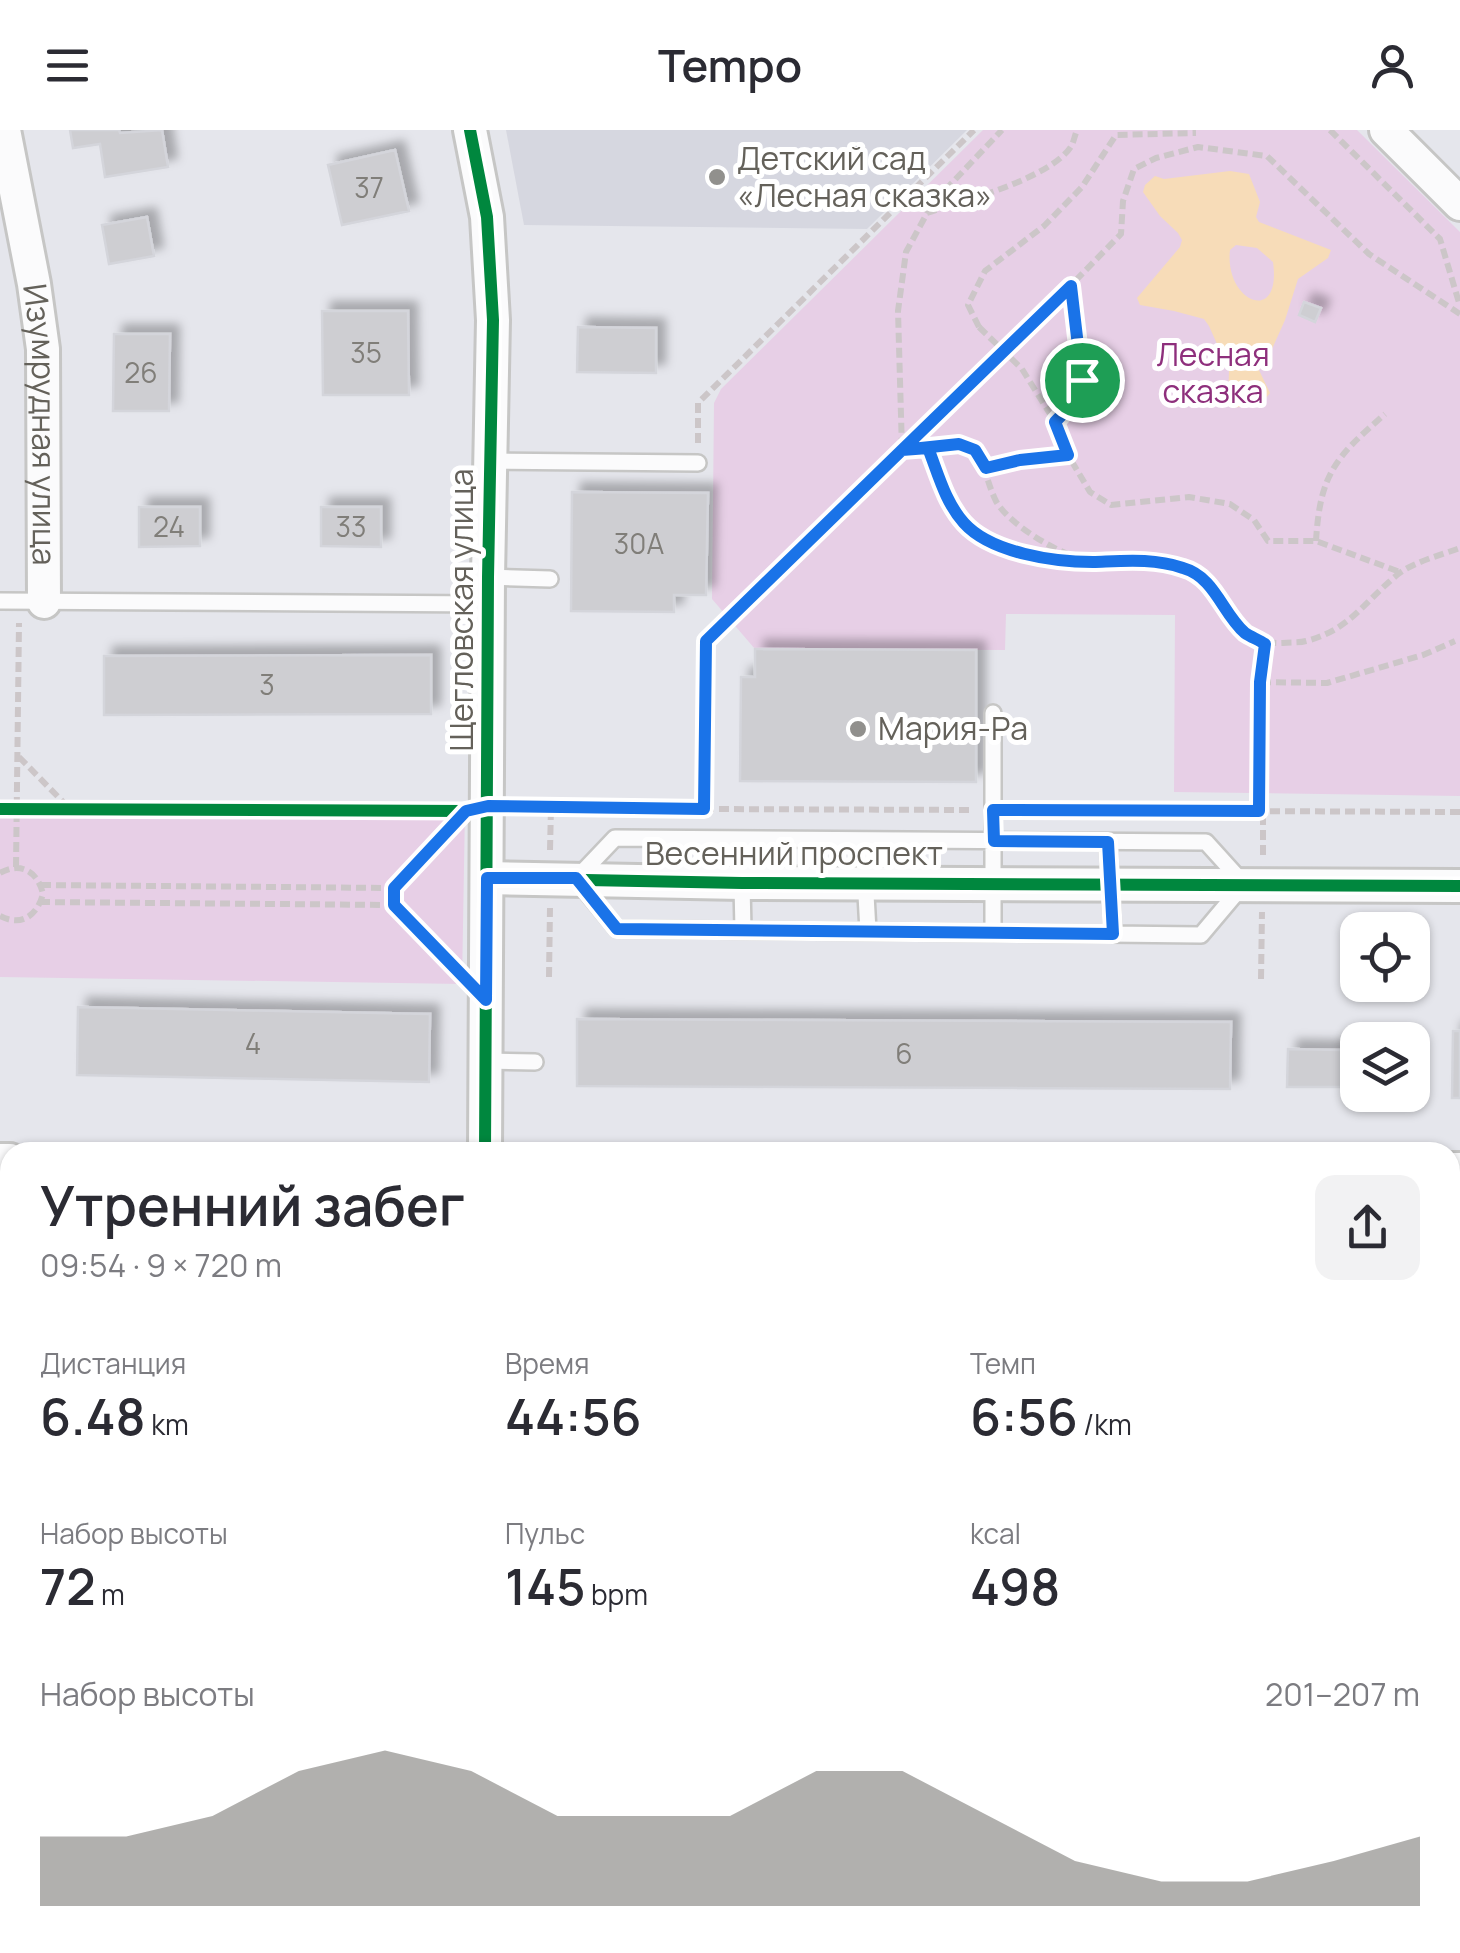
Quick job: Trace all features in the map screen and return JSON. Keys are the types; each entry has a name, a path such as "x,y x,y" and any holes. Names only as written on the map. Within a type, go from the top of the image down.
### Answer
{"street":[{"name":"Изумрудная улица","path":"4,130 43,349 32,602"},
{"name":"Щегловская улица","path":"470,130 487,217 493,320 488,590 477,808 487,878 485,1142"},
{"path":"1386,130 1460,204"},
{"name":"Весенний проспект","path":"487,878 1460,886"}],"lane":[{"path":"490,461 698,463"},
{"path":"0,601 488,590 550,579"},
{"path":"993,714 993,932"},
{"path":"614,838 994,841 1206,842 1244,884 1201,935 617,929 576,878 614,838"},
{"path":"741,839 743,930"},
{"path":"863,840 868,932"},
{"path":"1108,842 1113,934"},
{"path":"486,1061 535,1062"}],"path":[{"path":"698,463 698,402 974,130"},
{"path":"902,450 898,310 906,252 932,204 1002,130"},
{"path":"927,213 1041,172 1070,148 1077,130"},
{"path":"1330,130 1440,239 1460,306"},
{"path":"1198,148 1196,131 1116,136 1082,187 1044,226 985,271 968,305 980,327 1022,370 1055,422 1068,455 1090,492 1111,505 1189,497 1230,504 1254,520 1268,542 1316,541 1400,572"},
{"path":"704,809 706,641 1122,234 1123,202 1134,169 1156,158 1198,148 1267,156 1369,254 1460,314"},
{"path":"1055,422 1076,400 1082,380 1071,286"},
{"path":"1316,541 1324,484 1349,445 1384,414"},
{"path":"902,450 959,444 975,450 986,468 995,502 1007,516 1048,545 1089,562"},
{"path":"928,448 945,495 964,524 990,542 1029,555 1089,562 1142,559 1187,568 1208,582 1246,633 1265,644 1305,641 1345,625 1400,572 1460,548"},
{"path":"986,468 1068,455"},
{"path":"16,867 17,755 32,602"},
{"path":"1260,682 1327,682 1455,641"},
{"path":"1259,811 1260,682 1265,644"},
{"path":"17,755 70,809"},
{"path":"0,808 34,809"},
{"path":"41,885 394,888 477,808"},
{"path":"446,811 477,808 1460,812"},
{"path":"52,809 90,809"},
{"path":"0,873 16,867 26,869 35,875 43,894 34,913 26,919 16,921 0,916"},
{"path":"394,888 394,905 486,1000"},
{"path":"40,902 394,905"}],"shaded area":[{"name":"Детский сад «Лесная сказка»","path":"506,130 967,130 867,229 524,225"},
{"path":"1230,171 1249,174 1260,202 1256,217 1259,222 1331,250 1328,258 1298,279 1272,349 1258,368 1270,393 1262,403 1233,408 1228,400 1229,371 1204,319 1140,305 1137,298 1182,240 1143,192 1155,176 1164,179","holes":["1236,245 1257,248 1273,262 1273,282 1262,300 1243,294 1230,268 1230,250"]}],"green space":[{"name":"Лесная сказка","path":"983,130 1357,130 1460,232 1460,796 1174,792 1175,615 1006,614 1005,650 755,649 712,599 714,403 721,389"},
{"path":"0,801 465,808 462,984 0,977"}],"building":[{"path":"70,130 162,130 168,167 105,177 100,144 73,148"},
{"path":"395,150 409,211 342,225 328,165"},
{"path":"147,217 154,256 109,264 102,225"},
{"path":"1304,302 1321,308 1315,322 1299,315"},
{"path":"322,311 408,311 409,395 323,395"},
{"path":"578,327 656,328 656,373 577,372"},
{"path":"114,334 170,334 169,411 113,411"},
{"path":"572,492 708,493 706,595 674,595 674,612 571,611"},
{"path":"139,507 200,507 200,546 139,547"},
{"path":"321,507 381,507 381,547 321,546"},
{"name":"Мария-Ра","path":"755,649 976,650 976,782 740,781 741,677 755,677"},
{"path":"431,655 431,714 104,715 104,656"},
{"path":"78,1007 430,1014 429,1082 77,1075"},
{"path":"577,1019 1231,1022 1230,1089 577,1086"},
{"path":"1453,1031 1460,1031 1460,1098 1452,1098"},
{"path":"1288,1049 1340,1050 1340,1087 1287,1087"}],"cycle path":[{"path":"470,130 487,217 493,320 485,1142"},
{"path":"0,809 466,811"},
{"path":"487,878 1460,886"}],"place":[{"name":"Детский сад «Лесная сказка»","path":"717,177"},
{"name":"Мария-Ра","path":"858,729"}],"route":[{"path":"1082,380 1071,286 902,450 928,448 945,495 964,524 990,542 1029,555 1089,562 1142,559 1187,568 1208,582 1246,633 1265,644 1260,682 1259,811 993,810 994,841 1108,842 1113,934 617,929 576,878 487,878 486,1000 394,905 394,888 466,811 488,806 704,809 706,641 902,450 959,444 975,450 986,468 1068,455 1055,422 1076,400 1082,380"}]}
